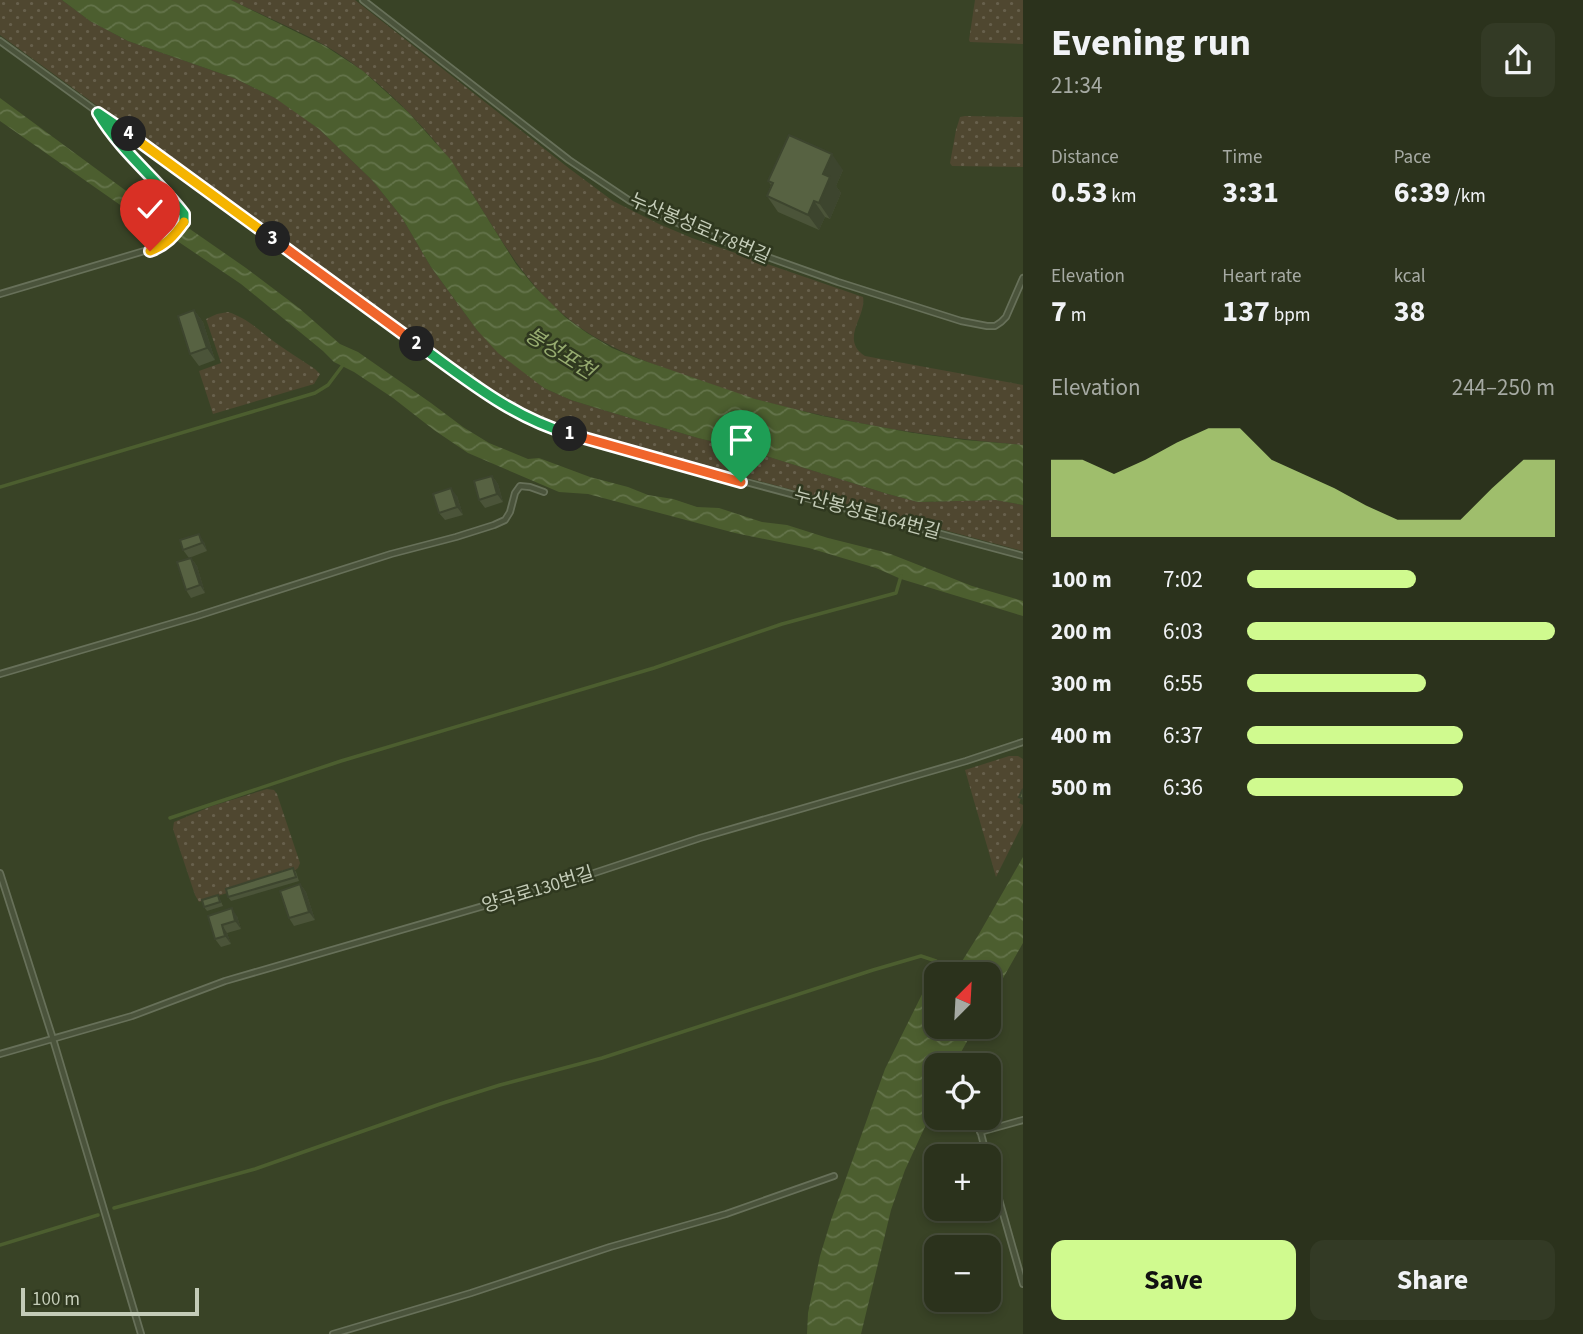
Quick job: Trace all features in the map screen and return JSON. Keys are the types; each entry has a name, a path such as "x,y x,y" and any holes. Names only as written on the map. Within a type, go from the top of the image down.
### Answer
{"lane":[{"name":"누산봉성로178번길","path":"363,0 596,180 630,201 670,220 838,282 961,321 987,326 1002,323 1023,278"},
{"name":"누산봉성로164번길","path":"0,41 480,390 530,419 600,443 1023,556"},
{"path":"0,294 150,251 170,240 184,222 184,214 175,202 120,144 98,113"},
{"path":"0,674 197,616 378,557 494,525 505,520 520,486 544,492"},
{"name":"양곡로130번길","path":"0,1054 132,1016 225,981 573,880 700,838 1023,742"},
{"path":"0,873 53,1039 141,1334"},
{"path":"983,1144 980,1132 1023,1120"},
{"path":"333,1334 471,1293 610,1247 726,1214 834,1176"},
{"path":"1001,1206 1023,1284"}],"shaded area":[{"path":"0,0 62,0 90,21 128,41 234,78 294,110 319,129 372,180 401,216 431,267 477,330 544,388 600,409 918,502 996,500 1023,505 1023,551 579,433 521,408 467,375 0,35"},
{"path":"231,0 355,0 613,201 692,238 863,297 854,342 865,356 1023,385 1023,445 889,428 758,400 642,360 594,337 565,316 525,275 453,164 393,97 360,69 326,46"},
{"path":"975,0 1023,0 1023,44 970,42"},
{"path":"960,117 1023,117 1023,167 952,166 950,163 956,130"},
{"path":"228,312 247,321 315,369 320,374 314,384 213,414 199,371 221,363 206,319"},
{"path":"1009,756 1023,759 1023,794 1019,803 1023,805 1023,823 996,877 965,770"},
{"path":"267,789 274,790 277,794 300,863 298,868 293,872 199,902 173,829 174,822 212,806"}],"water":[{"name":"봉성포천","path":"62,0 231,0 325,46 363,71 408,112 451,160 516,264 565,317 587,333 612,348 639,359 755,399 822,416 913,433 1023,445 1023,505 996,500 918,502 600,409 544,388 498,353 477,330 431,267 401,216 372,180 319,129 275,98 234,78 128,41 90,21"},
{"path":"0,98 129,193 174,218 246,268 299,308 340,344 358,352 489,443 528,459 539,458 648,495 697,507 719,508 762,522 787,525 888,553 972,586 1023,601 1023,616 809,548 735,533 588,494 559,492 468,453 393,398 334,362 241,284 126,209 0,121"},
{"path":"1023,857 1023,943 1001,982 1001,962 962,962"},
{"path":"924,990 924,1040 968,1040 961,1053 924,1053 924,1129 905,1170 891,1210 861,1334 807,1334 808,1313 820,1256 885,1069"}],"building":[{"path":"789,135 832,154 823,174 830,177 819,203 814,201 808,215 767,196 773,183 768,181"},
{"path":"194,310 207,348 190,354 178,316"},
{"path":"492,476 497,494 479,500 474,481"},
{"path":"451,488 457,507 439,513 433,494"},
{"path":"199,534 202,543 183,550 180,540"},
{"path":"191,558 200,585 186,590 177,562"},
{"path":"293,868 296,877 228,897 226,889"},
{"path":"300,884 309,912 289,918 280,891"},
{"path":"218,895 220,902 204,907 202,900"},
{"path":"232,908 235,921 222,925 225,936 215,939 208,916"}],"waterway":[{"path":"0,487 315,393 328,385 343,365"},
{"path":"170,818 341,761 654,668 782,624 896,593 901,576"},
{"path":"114,1208 255,1169 440,1104 602,1058 873,970 921,956 936,962"},
{"path":"0,1245 98,1215"}],"route":[{"path":"150,251 170,240 184,222 184,214 120,144 98,113 496,401 557,430 741,482"}]}
